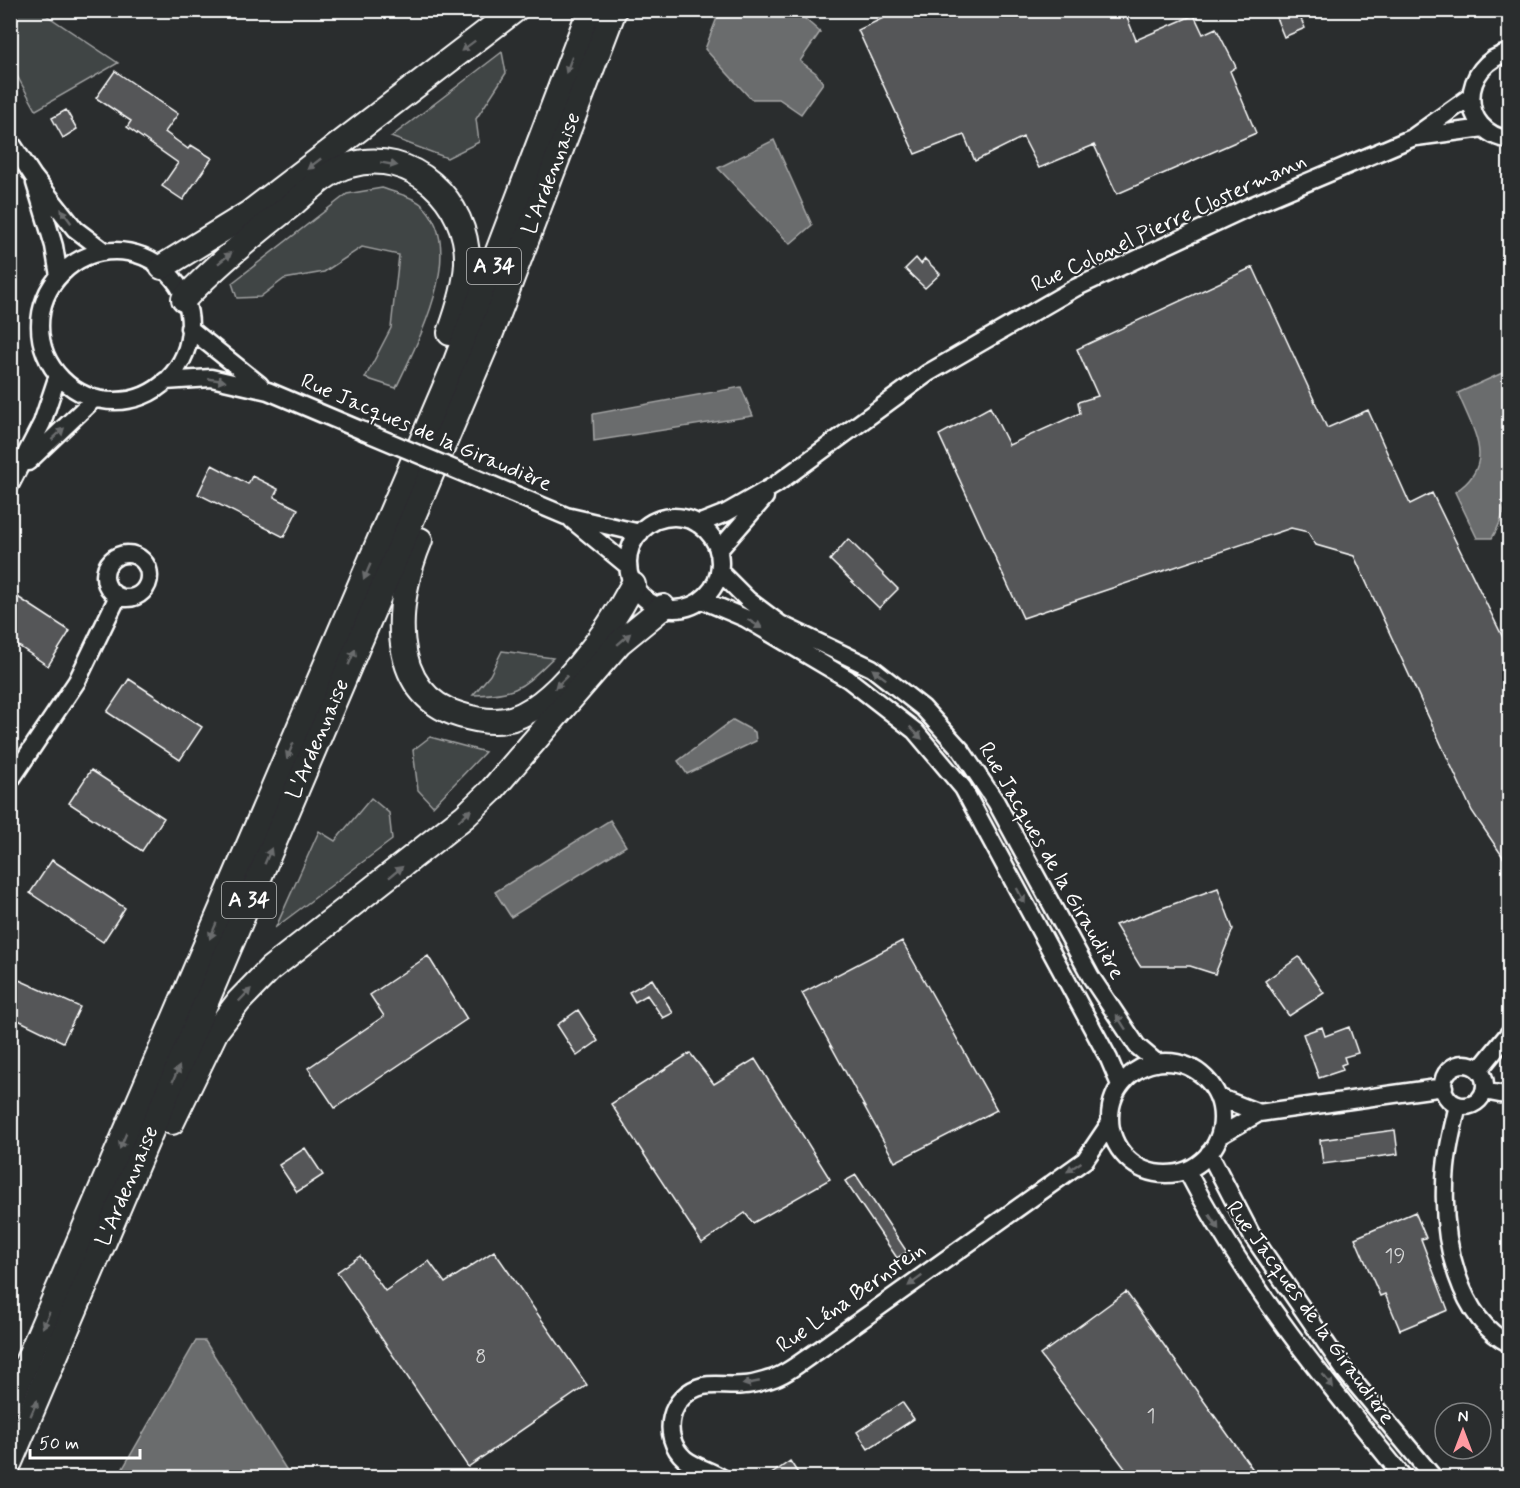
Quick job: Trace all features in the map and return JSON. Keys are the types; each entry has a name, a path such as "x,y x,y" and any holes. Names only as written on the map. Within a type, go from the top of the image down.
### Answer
{"highway":[{"path":"162,267 249,214 515,10"},
{"name":"L'Ardennaise","path":"10,1402 390,518 492,271 590,10"},
{"name":"L'Ardennaise","path":"10,1462 489,338 614,10"},
{"path":"184,299 226,257 321,180 349,165 386,161 419,172 443,193 460,220 468,262 460,306 398,467 390,518"},
{"path":"489,338 480,391 408,568 401,619 406,662 419,690 443,710 472,719 505,720 536,707 588,656 616,618 631,576"},
{"path":"110,1230 132,1205 216,1031 239,1001 270,969 465,816 491,791 619,643 663,607"}],"street":[{"path":"1509,52 1493,57 1482,67 1474,80 1471,96 1477,118 1484,128 1493,135 1509,140"},
{"name":"Rue Colonel Pierre Clostermann","path":"698,524 726,513 776,485 928,373 1075,288 1253,205 1412,138 1471,96"},
{"name":"Rue Colonel Pierre Clostermann","path":"1412,138 1484,128"},
{"path":"10,141 33,176 75,229 104,251"},
{"path":"33,176 54,246 59,276"},
{"path":"104,251 135,253 162,267 180,289 190,316 188,346 175,373 152,392 124,400 94,399 67,385 49,364 40,335 41,306 59,276 77,260 104,251"},
{"path":"189,328 240,371 268,391"},
{"path":"10,485 21,468 42,423 58,375"},
{"path":"165,381 212,378 268,391"},
{"name":"Rue Jacques de la Giraudière","path":"268,391 566,516"},
{"path":"21,468 94,399"},
{"name":"Rue Colonel Pierre Clostermann","path":"718,551 776,485"},
{"path":"566,516 631,576 644,598 663,607 678,609 695,605 719,581 716,542 690,519 672,517 653,522 640,533 629,548 631,576"},
{"path":"566,516 640,533"},
{"name":"Rue Jacques de la Giraudière","path":"719,571 748,600 780,624 872,668 923,708 962,750 996,802 1091,977 1137,1046 1157,1063"},
{"path":"10,782 77,681 118,596"},
{"name":"Rue Jacques de la Giraudière","path":"702,600 745,618 848,679 915,731 963,788 1109,1059 1120,1085"},
{"path":"1479,1070 1509,1032"},
{"path":"1169,1062 1192,1066 1208,1080 1218,1097 1222,1121 1219,1136 1209,1153 1186,1171 1163,1174 1143,1170 1124,1156 1112,1136 1110,1123 1114,1091 1147,1064 1157,1063 1169,1062"},
{"path":"1471,1065 1479,1070 1483,1076 1484,1091 1474,1103 1458,1104 1451,1101 1444,1088 1448,1072 1454,1066 1471,1065"},
{"path":"1219,1136 1259,1113 1444,1088"},
{"path":"1484,1091 1509,1096"},
{"path":"1218,1097 1259,1113"},
{"path":"1458,1104 1449,1148 1445,1187 1447,1230 1457,1272 1473,1312 1494,1337 1509,1344"},
{"name":"Rue Léna Bernstein","path":"722,1478 687,1460 677,1449 671,1436 672,1414 678,1402 689,1390 704,1386 745,1385 774,1378 819,1350 1085,1160 1110,1123"},
{"name":"Rue Jacques de la Giraudière","path":"1209,1153 1251,1234 1345,1371 1434,1478"},
{"name":"Rue Jacques de la Giraudière","path":"1186,1171 1211,1217 1288,1330 1404,1478"}],"shaded area":[{"path":"720,10 796,11 820,32 800,61 816,73 823,83 801,114 779,99 751,99 705,49"},
{"path":"10,11 40,11 118,63 36,110 11,65"},
{"path":"502,52 506,73 476,119 479,142 447,158 391,137"},
{"path":"774,140 812,225 790,244 718,168"},
{"path":"382,188 408,196 421,204 435,222 440,244 440,269 435,294 416,345 396,388 365,378 391,328 399,255 362,247 324,272 284,279 260,297 237,298 232,283 347,194"},
{"path":"1509,370 1511,457 1507,501 1501,521 1492,538 1477,538 1455,492 1468,481 1476,470 1479,458 1475,434 1458,393"},
{"path":"741,387 753,416 594,441 593,414"},
{"path":"502,651 553,658 526,683 510,691 473,695 490,675"},
{"path":"733,720 755,732 756,741 687,774 678,761"},
{"path":"430,737 485,752 433,806 418,790 413,750"},
{"path":"371,798 389,813 392,840 276,927 319,831 335,841"},
{"path":"610,820 626,846 511,917 495,892"},
{"path":"196,1341 205,1341 291,1477 118,1477"}],"building":[{"path":"900,10 1124,10 1136,40 1194,15 1203,34 1216,28 1236,67 1230,71 1256,133 1117,194 1094,145 1039,168 1023,137 975,161 964,135 915,154 858,30"},
{"path":"1273,10 1297,10 1305,28 1284,37"},
{"path":"115,71 178,114 165,132 188,149 191,145 212,158 183,200 162,186 178,163 127,127 131,121 96,98"},
{"path":"66,110 77,129 63,138 52,118"},
{"path":"916,258 921,264 925,259 940,274 925,288 905,269"},
{"path":"1253,267 1327,428 1368,410 1410,504 1432,493 1509,650 1509,866 1472,811 1354,556 1316,545 1308,532 1291,528 1023,618 939,435 990,407 1009,445 1080,413 1078,402 1098,396 1077,349"},
{"path":"212,465 248,484 252,476 278,489 274,497 298,509 284,537 198,494"},
{"path":"848,539 898,589 879,608 830,560"},
{"path":"10,592 70,631 48,666 10,640"},
{"path":"129,679 202,727 180,760 107,712"},
{"path":"91,770 164,818 142,851 69,803"},
{"path":"52,860 125,908 103,942 30,893"},
{"path":"1218,888 1233,929 1215,974 1190,966 1140,966 1115,925"},
{"path":"902,941 997,1110 895,1162 802,993"},
{"path":"428,956 467,1019 335,1108 308,1068 384,1016 370,995"},
{"path":"1299,957 1324,993 1289,1016 1265,981"},
{"path":"10,976 80,1007 63,1042 10,1016"},
{"path":"652,979 673,1013 663,1018 647,995 635,1002 629,992"},
{"path":"578,1010 598,1041 577,1056 557,1025"},
{"path":"1322,1027 1325,1036 1349,1027 1358,1053 1344,1057 1346,1063 1341,1065 1343,1070 1319,1078 1303,1034"},
{"path":"690,1053 714,1084 755,1059 830,1179 753,1223 745,1213 702,1243 611,1104"},
{"path":"1395,1130 1398,1154 1323,1164 1320,1140"},
{"path":"305,1148 323,1175 297,1192 279,1165"},
{"path":"856,1175 907,1252 897,1258 845,1181"},
{"path":"1415,1212 1426,1238 1421,1239 1448,1310 1400,1330 1385,1294 1380,1296 1355,1238"},
{"path":"494,1251 587,1385 468,1467 337,1272 360,1256 385,1291 429,1261 445,1283"},
{"path":"1126,1292 1259,1478 1132,1478 1040,1355"},
{"path":"902,1402 914,1419 868,1449 857,1432"},
{"path":"790,1461 801,1478 766,1478"}]}
